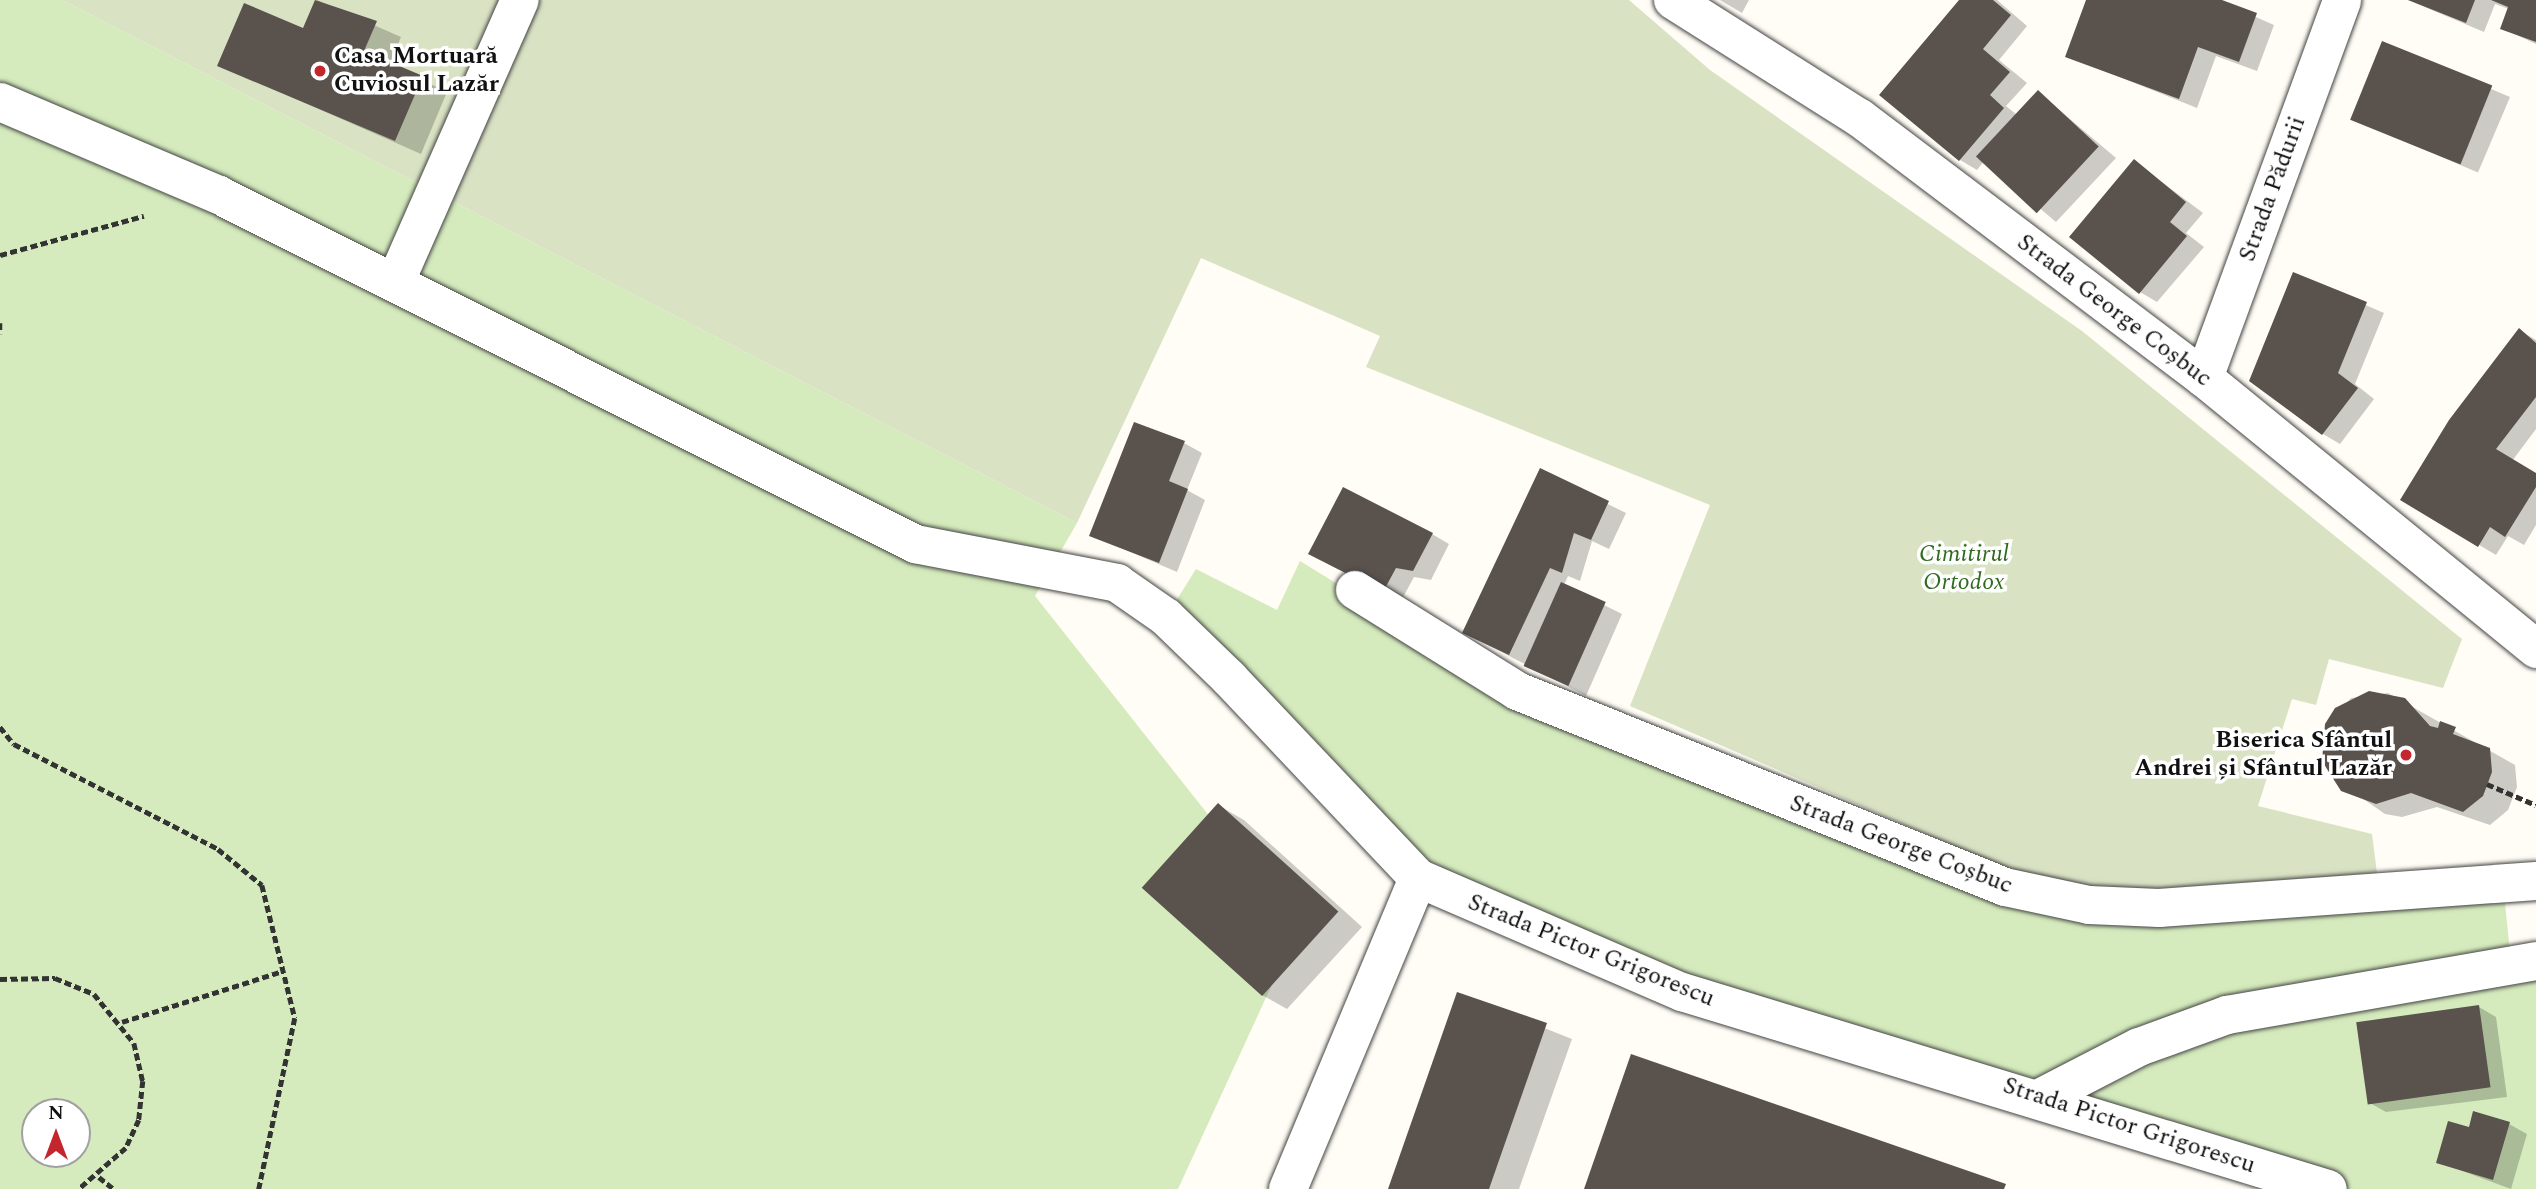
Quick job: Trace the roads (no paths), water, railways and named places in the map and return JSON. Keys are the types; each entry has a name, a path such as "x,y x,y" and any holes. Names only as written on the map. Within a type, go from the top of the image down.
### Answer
{"street":[{"path":"395,283 520,0"},
{"name":"Strada George Coșbuc","path":"1673,0 1860,118 2204,378 2536,649"},
{"name":"Strada Pădurii","path":"2204,378 2342,0"},
{"name":"Strada Pictor Grigorescu","path":"0,102 219,195 915,544 1117,583 1166,617 1418,878 1682,992 2042,1097 2328,1189"},
{"name":"Strada George Coșbuc","path":"1355,590 1517,691 2005,887 2089,905 2159,908 2536,881"},
{"path":"1288,1189 1418,878"},
{"path":"2042,1097 2139,1047 2227,1015 2536,961"}],"place":[{"name":"Casa Mortuară Cuviosul Lazăr","path":"320,71"},
{"name":"Biserica Sfântul Andrei și Sfântul Lazăr","path":"2406,755"}],"park label":[{"name":"Cimitirul Ortodox","path":"1964,569"}]}
